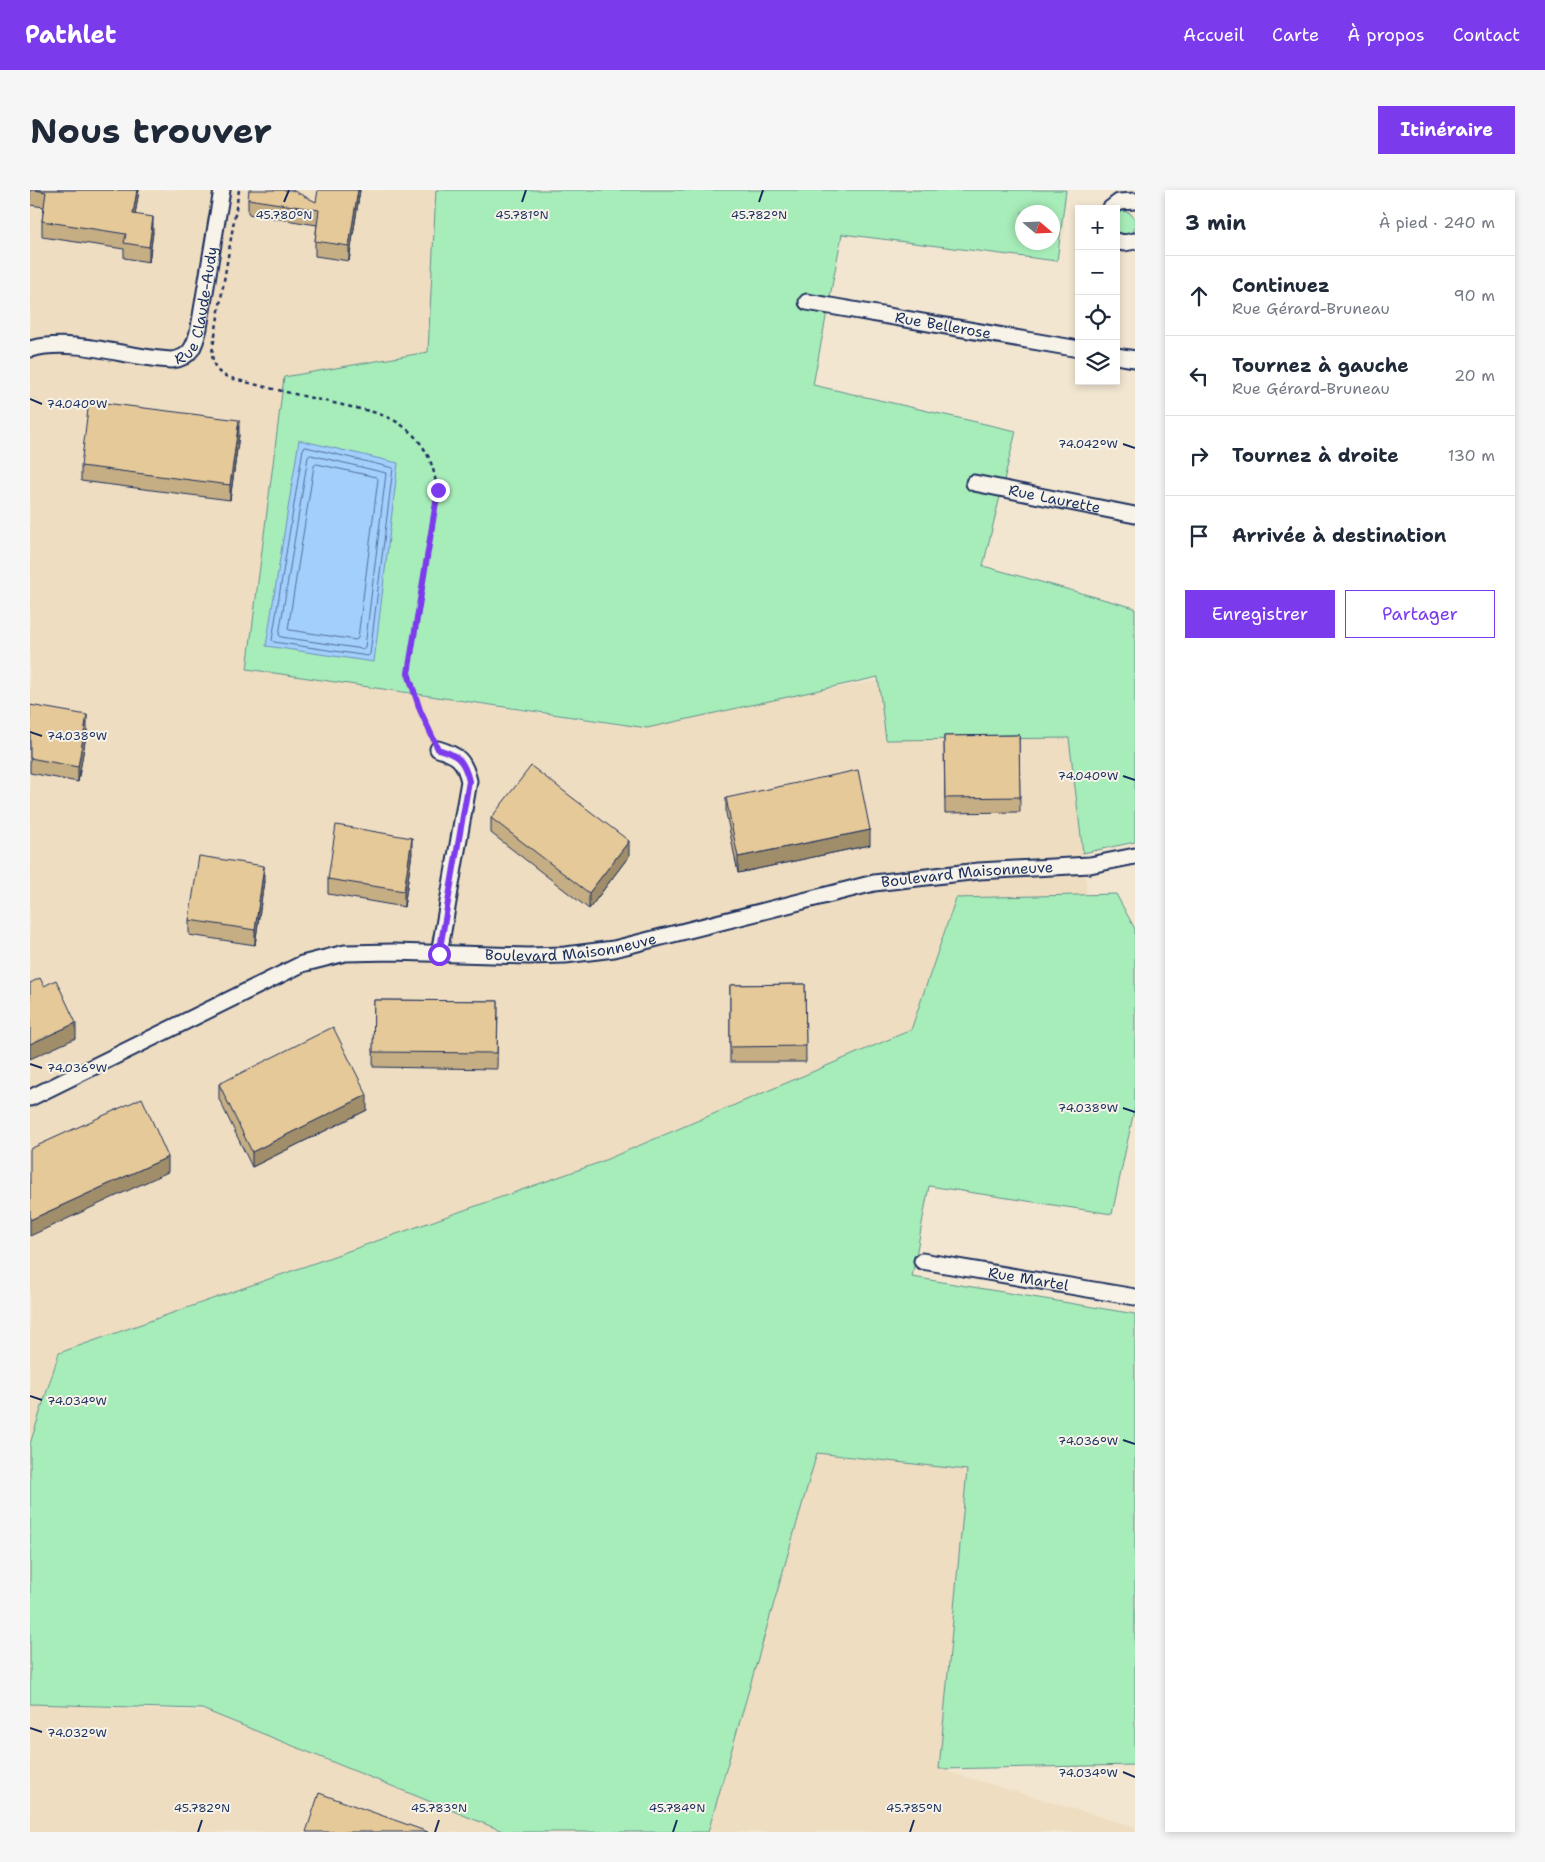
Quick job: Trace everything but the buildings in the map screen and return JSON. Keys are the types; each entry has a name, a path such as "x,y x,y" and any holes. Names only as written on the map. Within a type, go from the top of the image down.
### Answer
{"street":[{"name":"Rue Claude-Audy","path":"30,349 65,345 167,360 176,360 187,355 194,345 199,328 222,190"},
{"path":"1115,205 1119,202 1135,202"},
{"path":"1120,242 1135,242"},
{"name":"Rue Bellerose","path":"807,302 1075,348"},
{"path":"1120,357 1135,359"},
{"name":"Rue Laurette","path":"974,482 1135,515"},
{"path":"438,749 460,759 466,769 469,781 439,954"},
{"name":"Boulevard Maisonneuve","path":"30,1098 302,964 345,953 564,955 614,949 874,884 979,871 1090,865 1135,856"},
{"name":"Rue Martel","path":"922,1261 1135,1297"}],"path":[{"path":"239,190 212,353 212,364 224,377 369,412 398,422 416,439 434,466 437,478 436,503 408,673 420,710 438,749"}],"shaded area":[{"path":"30,190 436,190 428,352 284,377 248,669 621,726 881,680 886,740 1069,738 1087,895 956,898 911,1030 598,1163 62,1352 30,1451"},
{"path":"817,1453 968,1470 939,1769 1135,1827 1135,1832 708,1832"},
{"path":"30,1704 212,1712 506,1832 30,1832"}],"green space":[{"path":"436,190 1066,190 1060,237 1060,205 1015,205 1015,250 1058,250 1057,261 842,234 813,385 1016,431 983,566 1135,608 1135,842 1083,853 1069,738 886,740 878,677 647,728 247,669 284,377 428,352"},
{"path":"1120,212 1130,213 1135,219 1134,231 1127,235 1120,233"},
{"path":"1116,894 1135,929 1135,1106 1112,1214 929,1186 912,1277 1135,1314 1135,1765 939,1769 967,1470 817,1453 708,1832 505,1832 202,1709 30,1704 30,1444 59,1353 598,1163 911,1030 956,898"}],"water":[{"path":"299,440 398,463 374,662 266,646"}],"route":[{"path":"438,490 408,673 420,710 438,749 449,752 460,759 464,764 469,781 439,954"}]}
